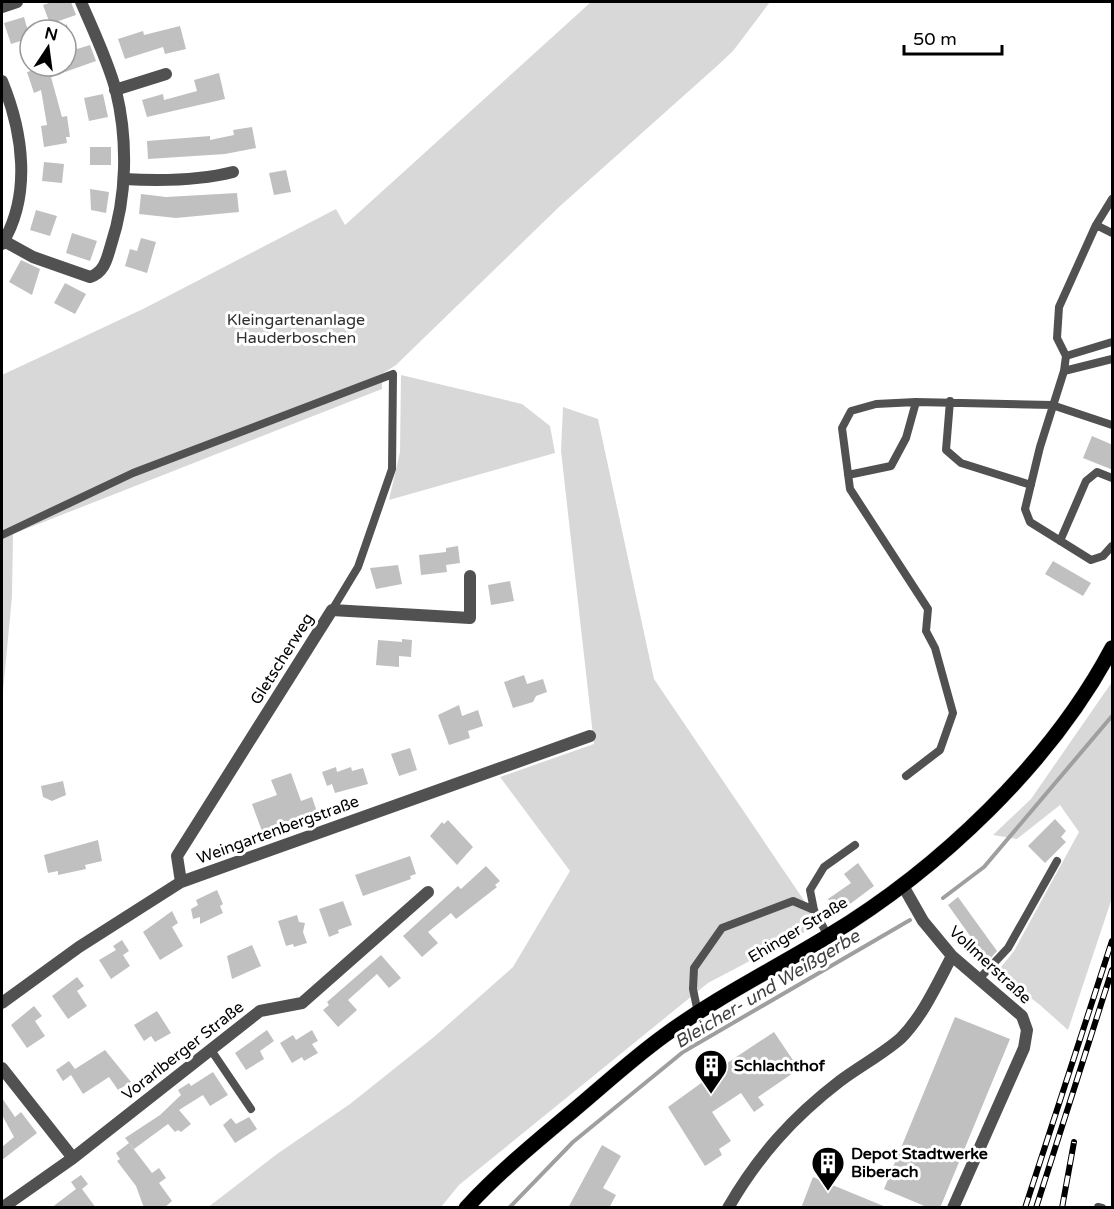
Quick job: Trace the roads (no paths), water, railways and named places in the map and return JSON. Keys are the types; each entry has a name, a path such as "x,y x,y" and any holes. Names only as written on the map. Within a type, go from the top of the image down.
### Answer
{"main road":[{"name":"Ehinger Straße","path":"466,1208 502,1171 664,1035 824,929 902,884 953,843 1018,783 1086,692 1113,648"}],"street":[{"path":"2,7 17,2"},
{"path":"2,81 20,135 21,171 18,200 3,243 72,272 96,275 103,268 114,236 124,179 121,121 115,90 81,2"},
{"path":"115,90 166,74"},
{"path":"124,179 185,179 233,172"},
{"name":"Gletscherweg","path":"181,882 177,856 332,610 470,618 470,576"},
{"name":"Weingartenbergstraße","path":"2,1003 80,946 181,882 590,736"},
{"name":"Vollmerstraße","path":"902,884 924,921 952,956 1022,1016 1027,1030 1024,1048 953,1208"},
{"name":"Vorarlberger Straße","path":"2,1208 73,1158 260,1011 302,1003 428,892"},
{"path":"728,1208 767,1149 796,1117 843,1079 900,1038 937,984 952,956"},
{"path":"2,1068 73,1158"}],"lane":[{"path":"1113,199 1096,225 1059,307 1058,338 1066,356 1064,371 1052,405 1025,509 1030,522 1091,560 1103,556 1113,546"},
{"path":"1096,225 1113,233"},
{"path":"1066,356 1113,342"},
{"path":"1064,371 1113,359"},
{"path":"2,535 133,473 393,374 392,469 358,567 332,610"},
{"path":"906,776 940,750 953,713 935,648 927,631 928,609 850,489 842,428 851,411 876,404 916,402 1052,405 1113,425"},
{"path":"848,475 891,466 906,438 916,402"},
{"path":"950,402 946,450 961,463 1031,485"},
{"path":"1060,541 1086,481 1097,472 1113,478"},
{"path":"824,929 814,910 810,890 824,867 855,845"},
{"path":"978,980 1008,948 1057,861"},
{"path":"698,1013 693,989 694,968 722,928 793,901 814,910"},
{"path":"211,1050 251,1109"}],"waterway":[{"name":"Bleicher- und Weißgerbe","path":"943,898 984,867 1112,716"},
{"name":"Bleicher- und Weißgerbe","path":"509,1208 573,1142 683,1052 910,920"}],"railway":[{"path":"1025,1208 1112,941"},
{"path":"1036,1208 1112,970"},
{"path":"1062,1208 1074,1142"}],"place":[{"name":"Schlachthof","path":"711,1095"},
{"name":"Depot Stadtwerke Biberach","path":"828,1192"}],"park label":[{"name":"Kleingartenanlage Hauderboschen","path":"296,329"}]}
